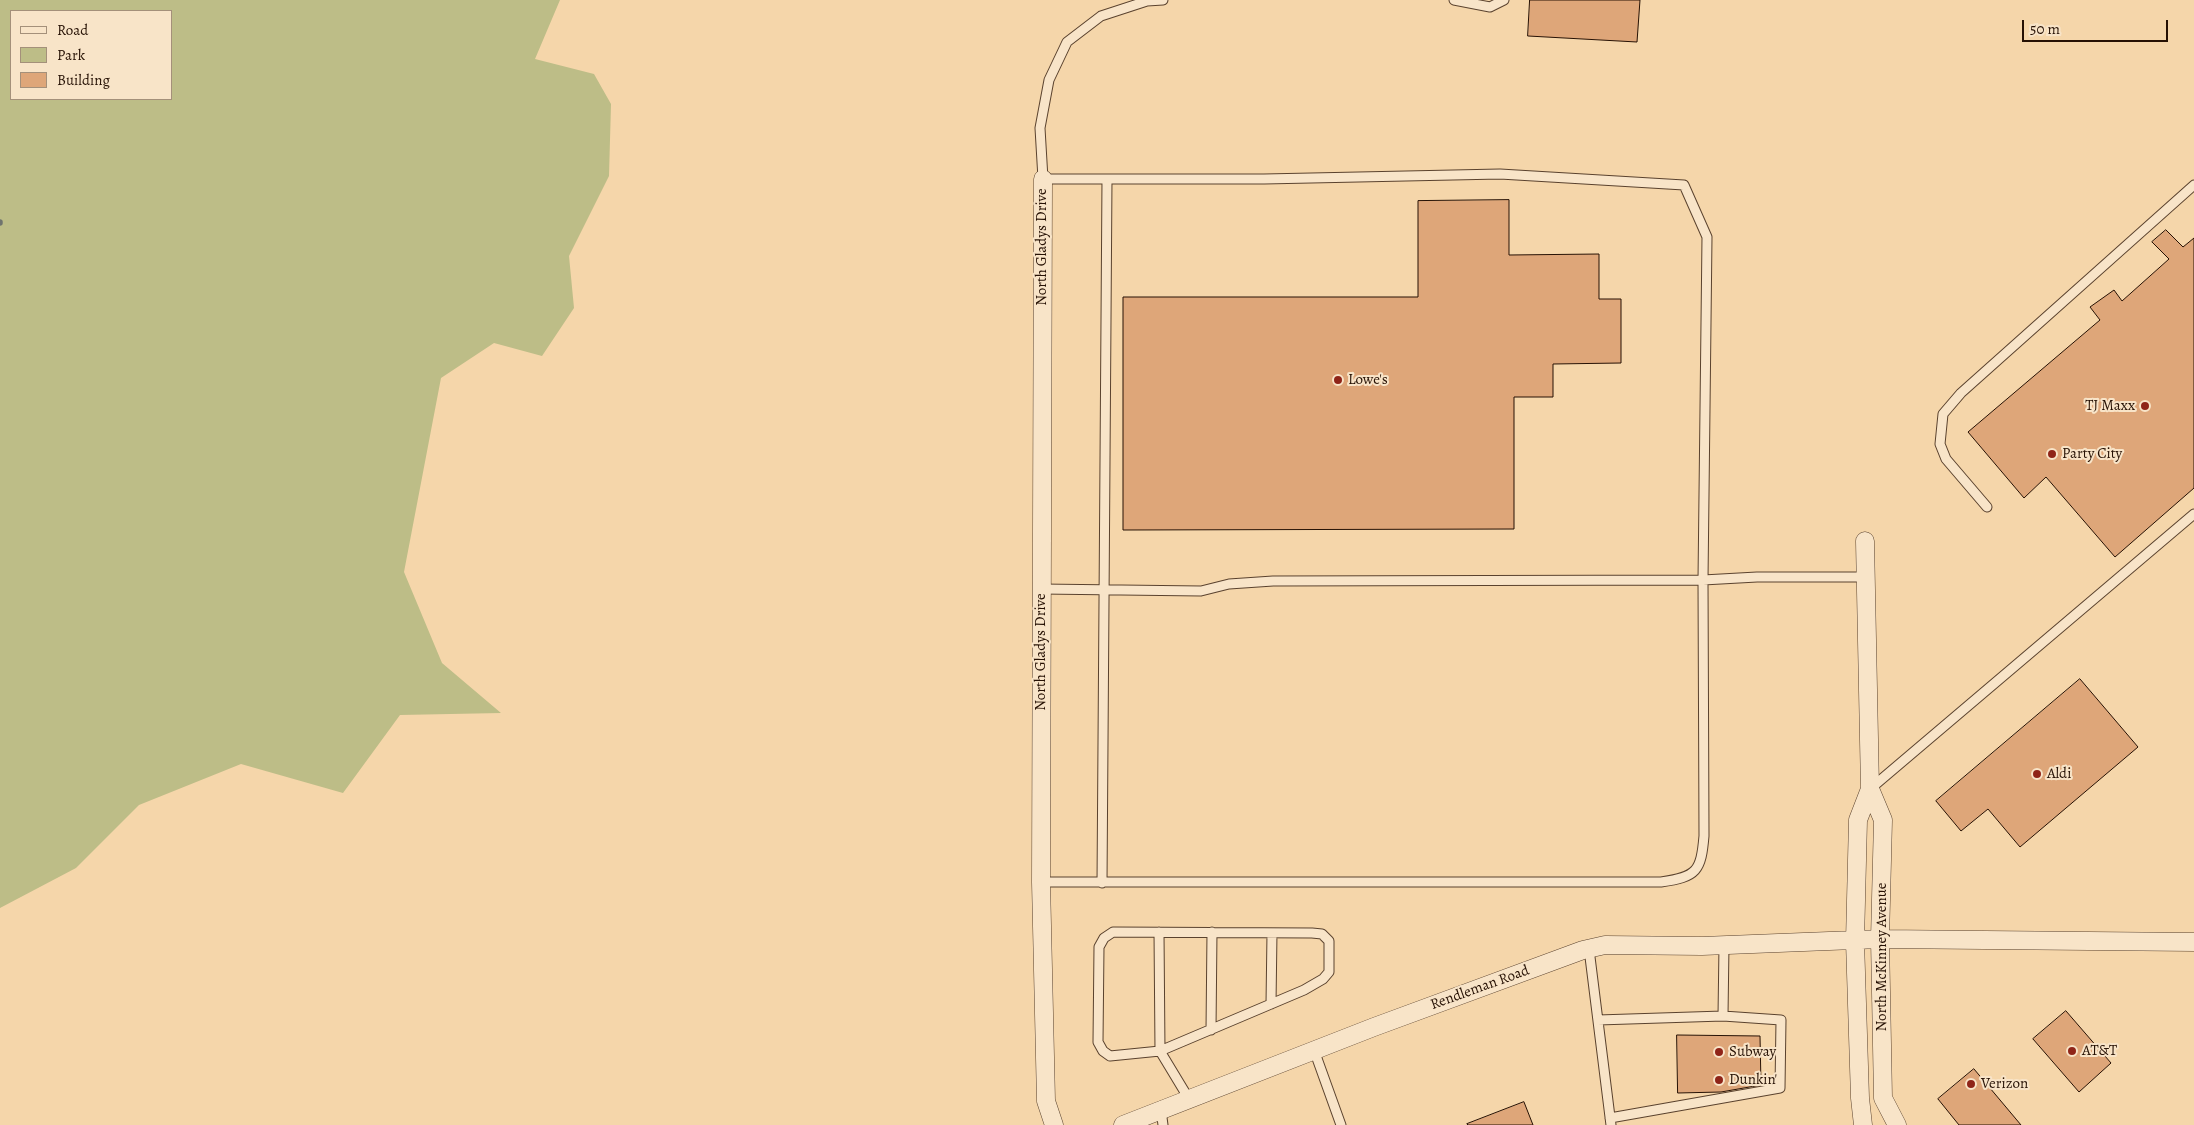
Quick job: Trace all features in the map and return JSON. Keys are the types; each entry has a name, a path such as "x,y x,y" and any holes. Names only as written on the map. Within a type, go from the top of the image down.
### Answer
{"street":[{"name":"North Gladys Drive","path":"1043,178 1041,882 1046,1101 1054,1125"},
{"name":"North McKinney Avenue","path":"1865,541 1870,789 1883,820 1880,939 1883,1098 1897,1125"},
{"name":"North McKinney Avenue","path":"1862,1125 1856,941 1858,820 1870,789"},
{"name":"Rendleman Road","path":"1123,1125 1162,1118 1189,1099 1314,1050 1604,945 1724,945 1880,939 2194,942"}],"lane":[{"path":"1041,882 1661,882 1690,876 1698,868 1702,856 1704,836 1703,580 1707,237 1684,185 1500,174 1274,179 1043,178 1040,128 1049,80 1067,42 1100,16 1147,1 1163,0"},
{"path":"1454,0 1490,7 1504,0"},
{"path":"1102,882 1108,179"},
{"path":"1987,507 1946,459 1940,444 1943,414 1961,393 2194,185"},
{"path":"1870,789 2194,514"},
{"path":"1042,589 1201,591 1229,584 1273,581 1703,580 1757,577 1866,577"},
{"path":"1113,932 1159,932 1322,934 1329,941 1330,972 1323,979 1304,990 1160,1051 1110,1056 1103,1052 1098,1042 1100,947 1104,938 1113,932"},
{"path":"1159,932 1160,1051 1189,1099"},
{"path":"1210,1030 1212,932"},
{"path":"1271,1004 1272,933"},
{"path":"1723,1016 1724,945"},
{"path":"1589,949 1610,1122 1780,1088 1781,1020 1723,1016 1598,1020"},
{"path":"1314,1050 1341,1125"}],"green space":[{"path":"0,0 560,0 535,59 594,74 611,104 609,176 569,256 574,308 542,356 494,343 441,378 404,572 442,663 501,713 400,715 343,793 241,764 139,805 76,868 0,908"}],"building":[{"path":"1530,0 1640,0 1637,42 1528,36"},
{"name":"Lowe's","path":"1509,200 1509,255 1599,254 1599,299 1621,299 1621,363 1553,364 1553,397 1514,397 1514,529 1123,530 1123,297 1418,297 1418,201"},
{"path":"2166,230 2183,247 2194,238 2194,488 2115,557 2046,477 2024,498 1968,432 2100,320 2090,307 2114,290 2122,301 2169,259 2152,242"},
{"name":"Aldi","path":"2080,679 2138,747 2020,847 1988,809 1961,831 1936,801"},
{"name":"AT&T","path":"2066,1011 2111,1063 2079,1092 2033,1039"},
{"path":"1677,1035 1760,1036 1761,1085 1721,1092 1678,1093"},
{"name":"Verizon","path":"1974,1069 2021,1125 1959,1125 1938,1099"},
{"path":"1524,1102 1533,1125 1467,1124"}],"place":[{"name":"Lowe's","path":"1338,380"},
{"name":"TJ Maxx","path":"2145,406"},
{"name":"Party City","path":"2052,454"},
{"name":"Aldi","path":"2037,774"},
{"name":"AT&T","path":"2072,1051"},
{"name":"Subway","path":"1719,1052"},
{"name":"Dunkin'","path":"1719,1080"},
{"name":"Verizon","path":"1971,1084"}]}
